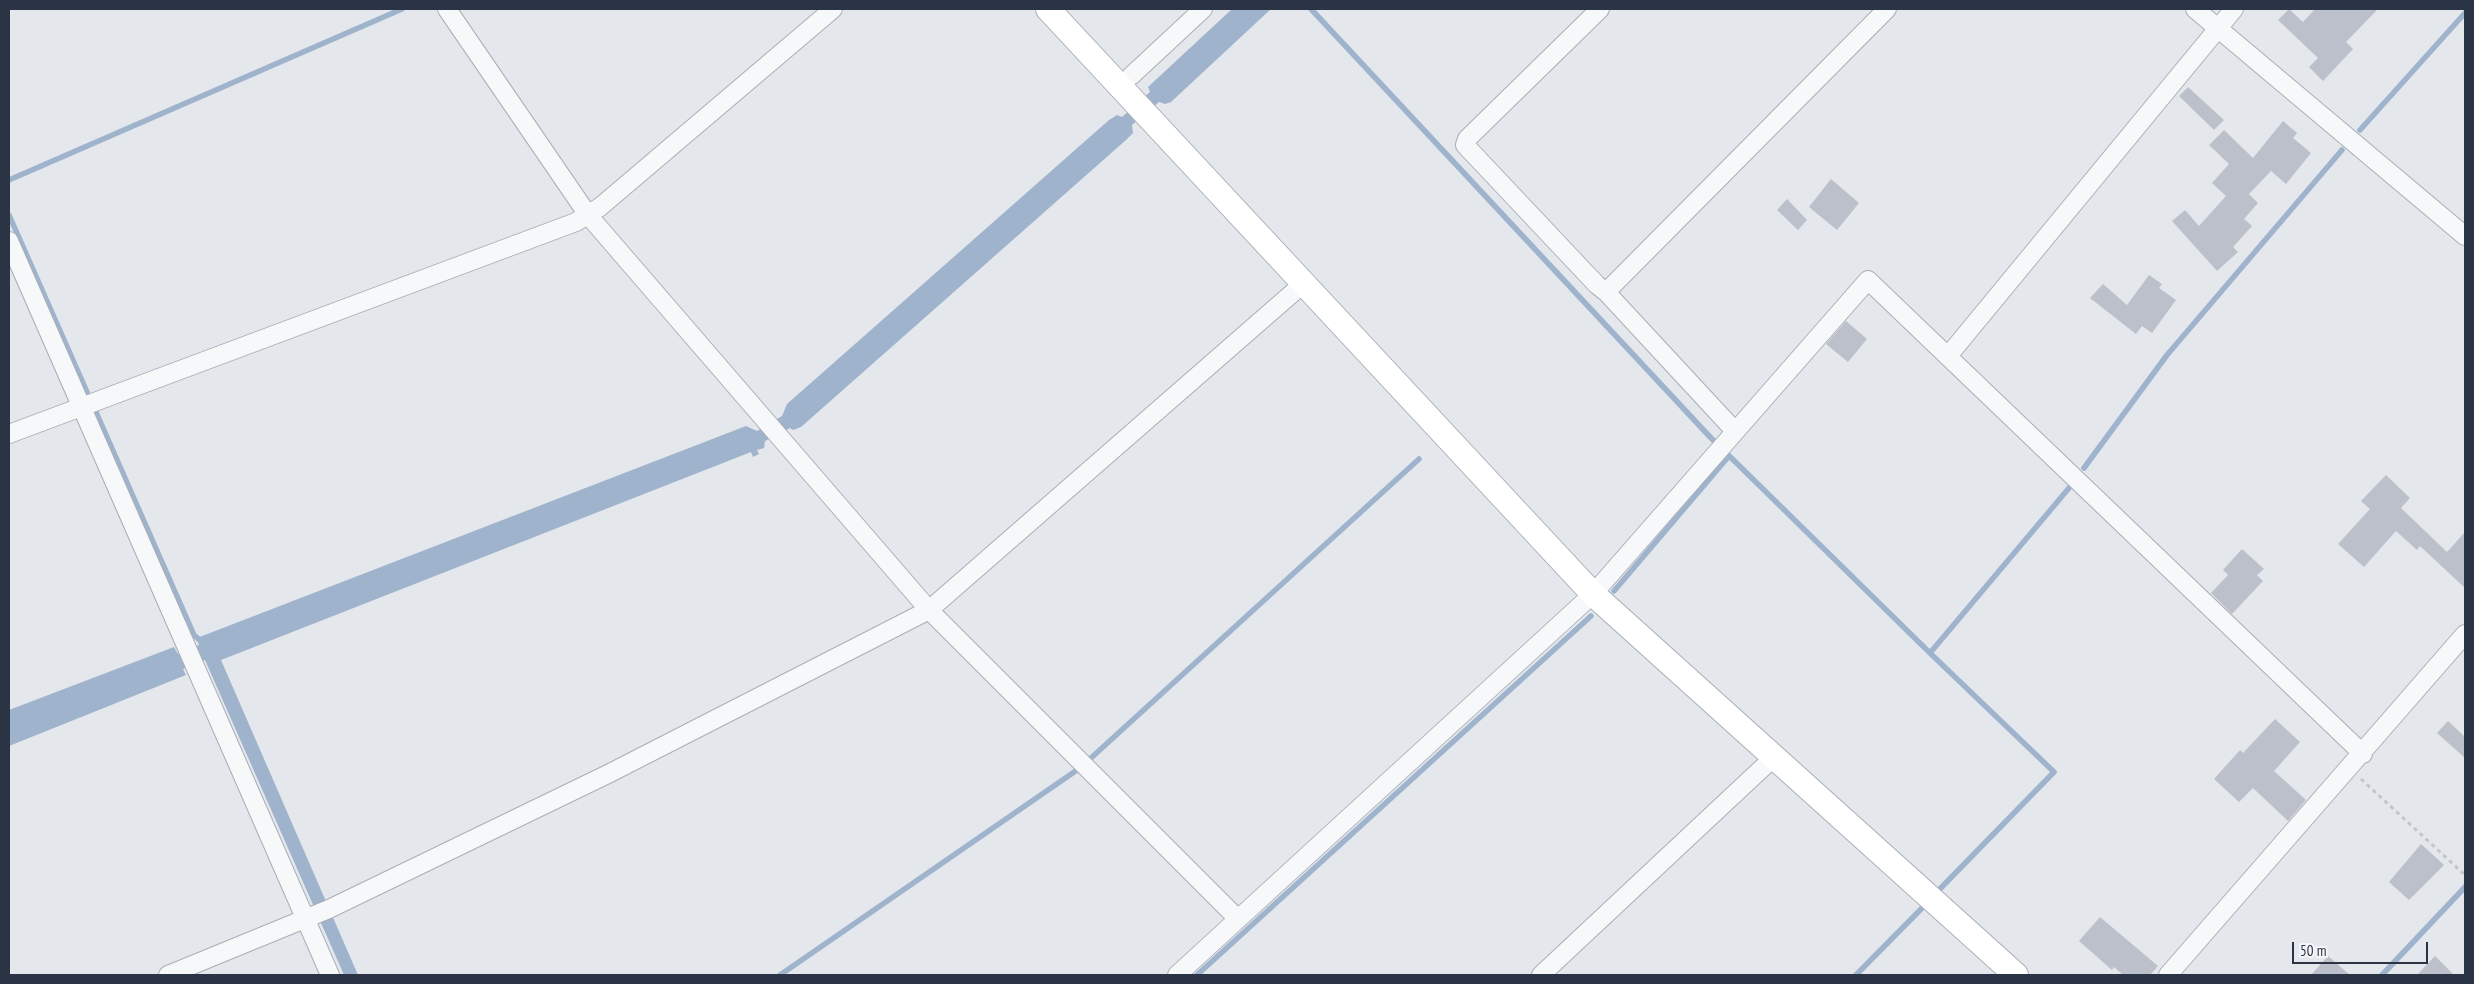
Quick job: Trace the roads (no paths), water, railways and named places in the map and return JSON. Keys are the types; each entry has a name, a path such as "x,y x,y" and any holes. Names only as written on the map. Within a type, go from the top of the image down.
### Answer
{"street":[{"path":"447,9 588,215 764,416 929,610 1238,919"},
{"path":"9,434 588,215 833,9"},
{"path":"1048,9 1130,86 1153,123 1593,594 2016,975"},
{"path":"1130,86 1203,9"},
{"path":"1600,9 1467,139 1465,146 1597,285 1606,292 1725,442"},
{"path":"1606,292 1887,9"},
{"path":"2195,9 2465,236"},
{"path":"1948,356 2234,9"},
{"path":"9,241 196,668 318,915 330,975"},
{"path":"1177,975 1593,594 1868,280 2363,754"},
{"path":"168,975 318,915 608,774 929,610 1304,283"},
{"path":"2168,975 2350,769 2465,634"},
{"path":"1541,975 1773,758"}],"water":[{"path":"1232,9 1271,9 1171,102 1165,104 1159,102 1132,125 1133,133 1126,140 801,427 793,430 790,428 765,441 764,448 757,450 759,454 753,457 751,452 221,660 358,975 344,975 205,660 183,669 186,675 9,746 9,710 174,647 178,654 199,645 197,638 746,426 757,431 782,416 787,404 1109,120 1117,115 1122,117 1150,92 1148,87"}],"waterway":[{"path":"9,180 402,9"},
{"path":"1311,9 1711,438 1930,653 2069,488"},
{"path":"2360,130 2465,13"},
{"path":"2084,468 2167,355 2342,150"},
{"path":"9,215 87,392"},
{"path":"96,412 194,635 203,643"},
{"path":"1614,591 1729,456"},
{"path":"1091,758 1419,459"},
{"path":"1197,975 1591,616"},
{"path":"1930,653 2054,772 1935,894"},
{"path":"780,975 1077,770"},
{"path":"2382,975 2465,887"},
{"path":"1856,975 1927,903"}]}
